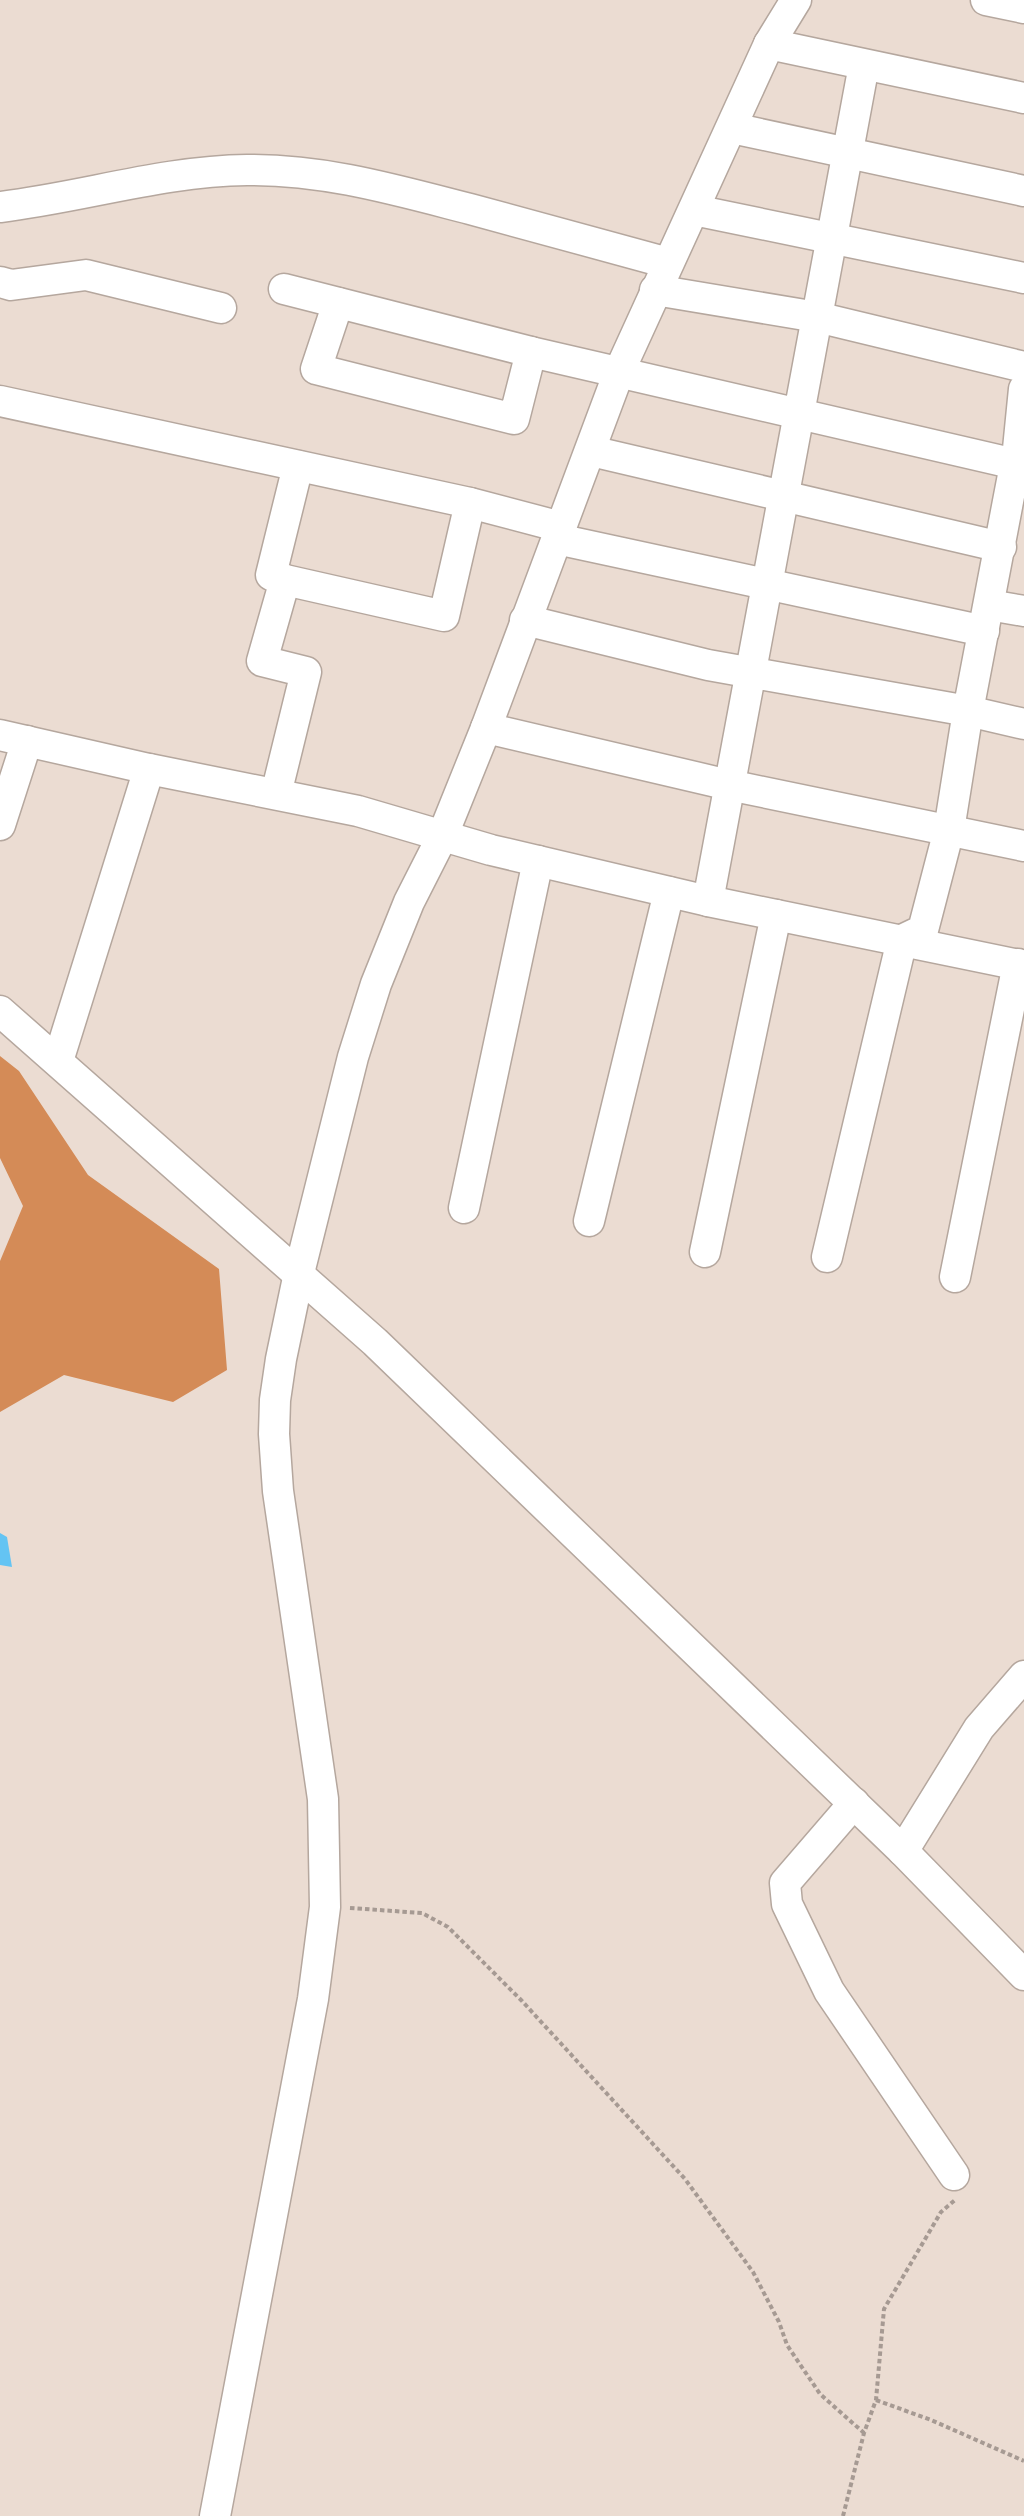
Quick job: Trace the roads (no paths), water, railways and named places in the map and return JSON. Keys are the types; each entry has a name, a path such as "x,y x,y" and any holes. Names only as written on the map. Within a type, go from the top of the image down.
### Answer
{"street":[{"path":"986,0 1024,8"},
{"path":"215,2516 313,1998 325,1907 323,1799 278,1491 274,1434 275,1400 281,1359 299,1273 353,1057 376,984 409,902 442,837 486,728 619,372 769,44 792,1"},
{"path":"769,44 1024,98"},
{"path":"708,901 864,65"},
{"path":"732,128 1024,191"},
{"path":"0,207 37,203 183,174 248,170 302,172 375,184 668,263"},
{"path":"694,210 1024,278"},
{"path":"0,282 11,285 86,275 221,308"},
{"path":"284,289 531,352 799,416 1020,465"},
{"path":"655,290 817,317 1024,367"},
{"path":"338,303 316,369 514,419 531,352"},
{"path":"902,940 923,930 948,830 986,618 1020,465 1024,388"},
{"path":"0,401 470,503 559,533 767,586 986,618 1024,611"},
{"path":"591,451 783,498 1001,547"},
{"path":"298,466 271,575 444,616 470,503"},
{"path":"276,794 306,672 262,661 285,580"},
{"path":"525,620 708,664 968,711 1024,724"},
{"path":"486,728 729,785 1024,846"},
{"path":"0,825 14,738 149,769 358,811 442,837 708,901 1021,965 955,1277"},
{"path":"58,1061 149,769"},
{"path":"464,1208 538,861"},
{"path":"589,1221 669,892"},
{"path":"705,1252 776,915"},
{"path":"827,1257 902,940"},
{"path":"0,1011 375,1342 854,1803 1024,1975"},
{"path":"903,1851 979,1728 1024,1676"},
{"path":"854,1803 785,1883 787,1904 829,1991 955,2187"}],"water":[{"path":"0,1533 7,1537 12,1567 0,1565"}]}
